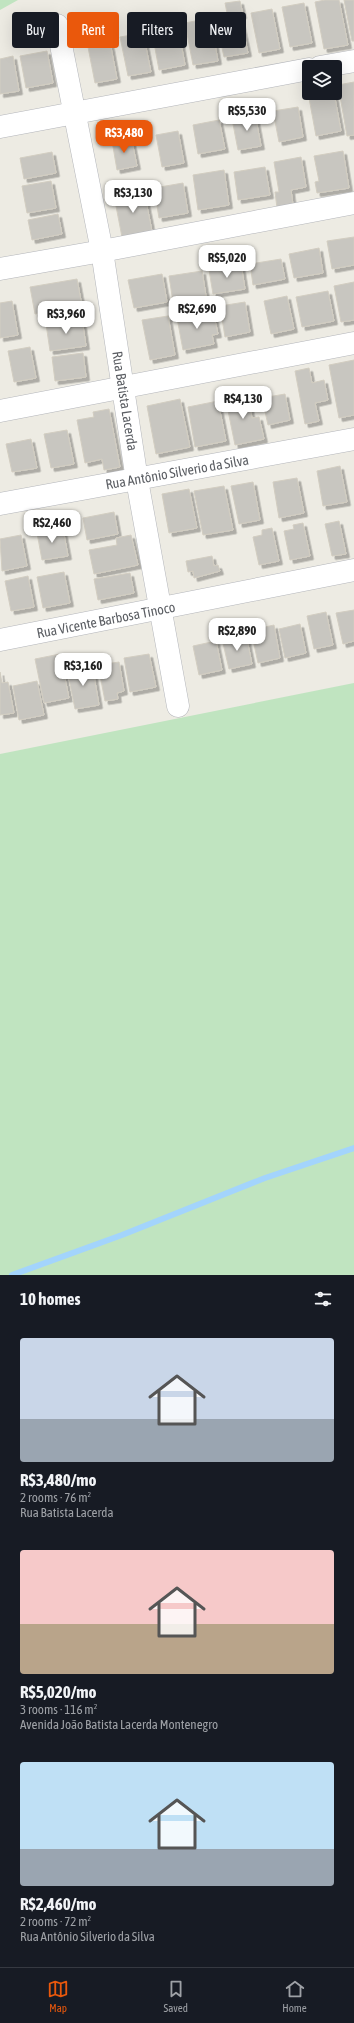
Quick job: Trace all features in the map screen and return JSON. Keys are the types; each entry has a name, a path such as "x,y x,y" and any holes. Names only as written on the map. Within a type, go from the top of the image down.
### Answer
{"street":[{"name":"Rua Batista Lacerda","path":"59,35 102,251 137,480 162,610 178,706"},
{"path":"342,63 354,61"},
{"path":"0,127 302,70"},
{"path":"0,269 354,203"},
{"path":"0,411 354,343"},
{"name":"Rua Antônio Silverio da Silva","path":"0,504 354,439"},
{"name":"Rua Vicente Barbosa Tinoco","path":"0,640 162,610 354,570"}],"green space":[{"path":"0,0 18,0 0,10"},
{"path":"354,683 354,1275 0,1275 0,754"}],"building":[{"path":"339,0 348,45 324,49 315,2"},
{"path":"344,0 354,0 354,41 352,41"},
{"path":"240,1 242,12 227,12 225,3"},
{"path":"304,3 312,43 290,47 282,7"},
{"path":"272,9 280,49 259,53 251,13"},
{"path":"195,21 195,48 216,48 218,61 193,65 187,34 187,23"},
{"path":"127,36 127,48 146,48 151,72 128,76 120,37"},
{"path":"246,44 248,53 224,57 222,48 246,48"},
{"path":"88,48 111,48 117,79 95,83"},
{"path":"155,48 182,48 185,65 159,70"},
{"path":"47,51 53,83 26,88 20,56"},
{"path":"13,56 19,91 0,94 0,59"},
{"path":"354,82 354,135 347,136 341,100 342,100 342,84"},
{"path":"309,100 335,100 341,131 316,136"},
{"path":"298,107 303,137 279,142 273,111"},
{"path":"255,114 261,146 238,150 232,119"},
{"path":"219,120 225,149 198,154 193,125"},
{"path":"178,131 184,163 162,167 156,135"},
{"path":"131,137 137,166 117,170 112,141"},
{"path":"343,151 349,188 317,193 315,182 319,181 314,156"},
{"path":"52,152 56,173 24,179 20,158"},
{"path":"301,157 306,187 291,190 293,205 277,208 275,192 279,192 274,162"},
{"path":"265,167 270,195 238,200 234,172"},
{"path":"224,170 229,205 198,210 193,175"},
{"path":"51,181 56,208 27,213 22,186"},
{"path":"183,183 188,213 159,218 154,188"},
{"path":"144,191 152,231 122,237 114,196"},
{"path":"58,214 62,234 32,240 28,220"},
{"path":"354,237 354,265 332,269 327,241"},
{"path":"319,248 323,273 294,278 289,254"},
{"path":"281,259 285,279 253,285 250,264"},
{"path":"241,264 245,289 213,294 209,270"},
{"path":"202,271 206,296 173,302 169,276"},
{"path":"162,274 167,302 134,308 128,280"},
{"path":"77,279 82,306 35,314 30,287"},
{"path":"354,282 354,320 341,322 334,286"},
{"path":"328,291 334,321 302,327 296,297"},
{"path":"287,296 294,329 271,334 264,301"},
{"path":"12,301 18,335 0,338 0,303"},
{"path":"245,302 250,332 225,337 220,306"},
{"path":"213,311 218,334 212,335 214,344 183,350 177,318"},
{"path":"168,316 175,355 150,360 142,320"},
{"path":"82,319 86,346 50,351 46,324"},
{"path":"30,347 36,378 14,382 8,351"},
{"path":"83,353 86,377 55,381 52,357"},
{"path":"354,360 354,415 339,418 329,365"},
{"path":"309,368 312,383 324,380 328,400 315,403 319,421 305,424 295,371"},
{"path":"247,392 252,418 259,417 264,439 235,445 225,396"},
{"path":"285,394 290,420 268,425 262,398"},
{"path":"180,399 190,447 156,454 147,406"},
{"path":"218,401 226,441 195,447 188,407"},
{"path":"109,409 120,467 104,470 102,459 85,463 77,420 94,417 93,412"},
{"path":"67,430 74,464 51,468 44,434"},
{"path":"31,439 37,468 12,472 6,444"},
{"path":"340,466 347,502 323,506 317,471"},
{"path":"297,478 304,513 279,518 273,482"},
{"path":"253,482 260,520 239,524 231,486"},
{"path":"224,486 233,530 203,535 194,491"},
{"path":"189,489 197,528 169,533 162,494"},
{"path":"114,512 118,534 87,540 83,518"},
{"path":"339,521 346,554 332,556 325,524"},
{"path":"303,523 310,556 290,560 284,531 294,529 293,525"},
{"path":"272,528 279,561 259,565 253,537 262,535 262,530"},
{"path":"63,529 68,556 42,560 37,533"},
{"path":"21,535 27,566 2,571 0,539"},
{"path":"131,535 138,565 94,574 89,550 117,545 116,538"},
{"path":"212,556 214,566 218,565 220,571 194,578 193,571 188,572 186,561"},
{"path":"64,572 70,603 43,608 37,577"},
{"path":"130,573 134,593 98,600 94,579"},
{"path":"28,576 34,607 11,611 5,581"},
{"path":"354,610 354,641 343,644 336,613"},
{"path":"326,612 333,645 314,649 307,616"},
{"path":"300,624 306,653 285,658 279,629"},
{"path":"274,625 280,658 258,663 251,630"},
{"path":"246,635 252,664 229,669 222,639"},
{"path":"216,641 222,670 199,675 193,646"},
{"path":"60,654 69,698 44,703 35,659"},
{"path":"149,654 156,687 130,692 124,658"},
{"path":"119,662 124,691 117,693 118,699 105,701 98,665"},
{"path":"92,664 99,705 75,709 67,669"},
{"path":"0,672 2,683 8,682 14,713 0,715"},
{"path":"37,681 44,715 19,720 13,686"}],"waterway":[{"path":"12,1275 122,1235 265,1178 354,1148"}]}
